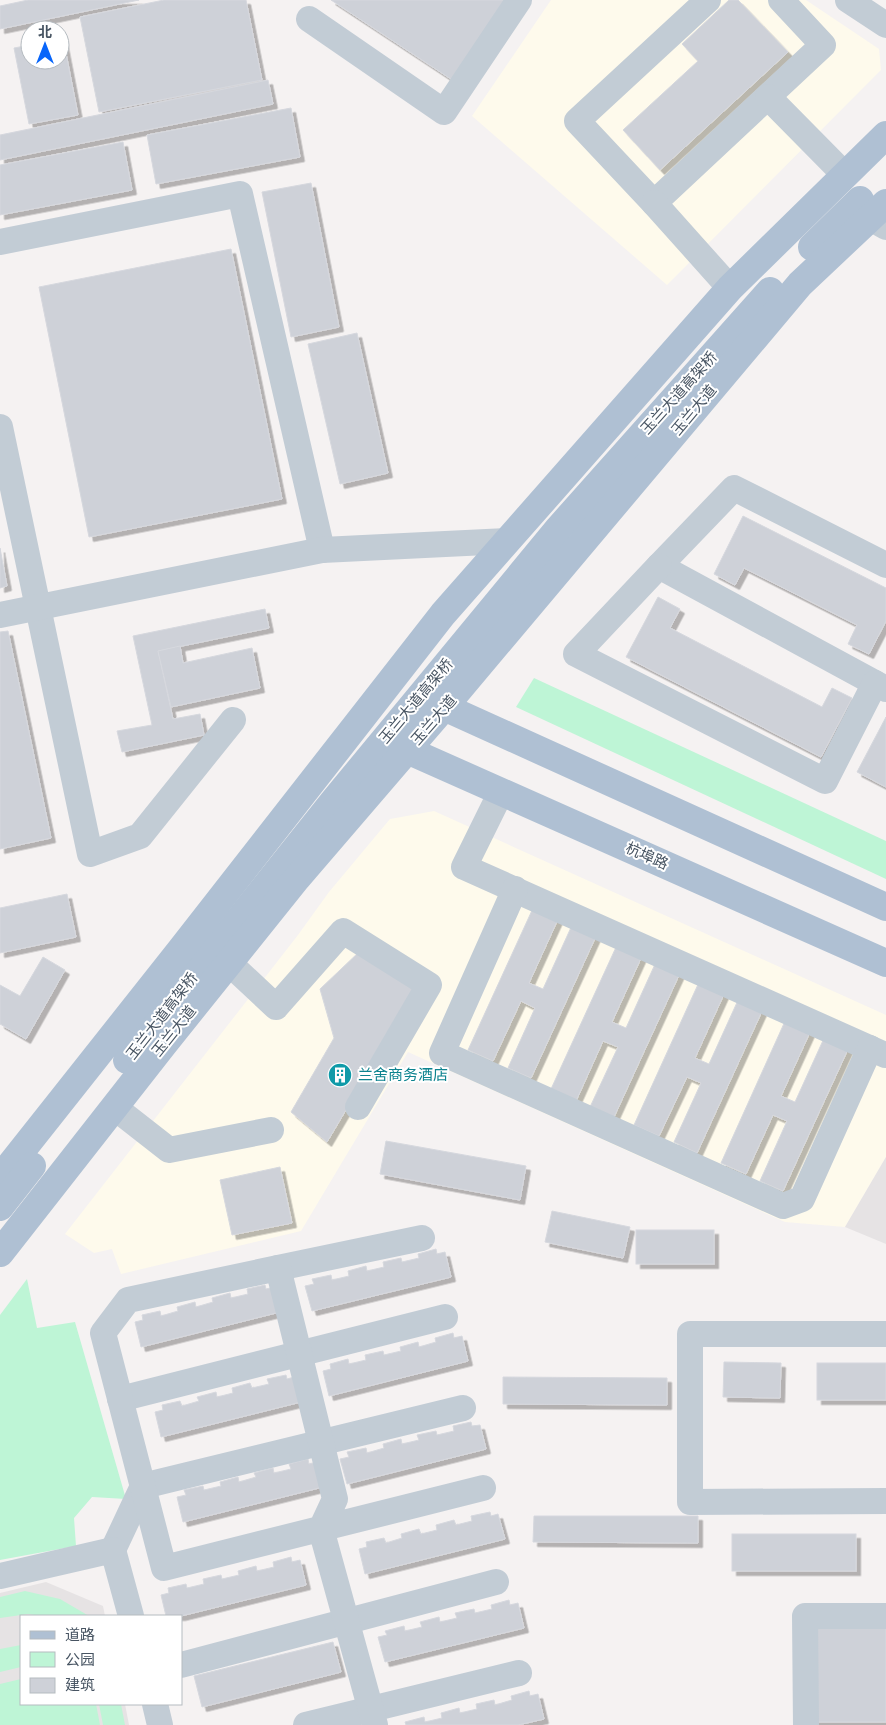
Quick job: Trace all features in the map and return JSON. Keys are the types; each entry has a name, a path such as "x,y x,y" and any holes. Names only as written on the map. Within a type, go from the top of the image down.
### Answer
{"main road":[{"name":"玉兰大道","path":"0,1253 297,878 444,707 866,203 886,135"},
{"name":"玉兰大道","path":"1,1175 183,947 443,614 730,288 866,203"},
{"name":"玉兰大道高架桥","path":"0,1207 317,798 550,517 704,339 765,274 866,203"},
{"name":"玉兰大道高架桥","path":"0,1225 155,1024 327,809 559,528 789,270 866,203"},
{"path":"444,707 886,907"},
{"name":"杭埠路","path":"407,750 886,963"}],"street":[{"path":"309,19 444,112 519,0"},
{"path":"708,0 578,121 730,288"},
{"path":"654,203 824,45 781,0"},
{"path":"848,0 886,25"},
{"path":"768,97 866,203"},
{"path":"0,242 240,194 322,550"},
{"path":"0,427 90,854 140,836 233,720"},
{"path":"659,566 881,686 825,781 576,654 659,566 734,488 886,565"},
{"path":"0,615 322,550 507,541"},
{"path":"501,792 464,867 515,889 878,1052 802,1199 783,1206 442,1053 515,889"},
{"path":"229,963 276,1007 342,931 429,985 358,1107"},
{"path":"114,1107 169,1150 271,1130"},
{"path":"422,1238 128,1300 103,1333 164,1568 483,1488"},
{"path":"278,1268 335,1500 321,1529 373,1717"},
{"path":"120,1399 445,1317"},
{"path":"886,1334 690,1334 690,1502 886,1501"},
{"path":"143,1486 463,1408"},
{"path":"131,1615 113,1550 143,1486"},
{"path":"0,1576 113,1550"},
{"path":"182,1665 496,1582"},
{"path":"806,1725 805,1616 886,1616"},
{"path":"306,1725 373,1717 519,1673"},
{"path":"155,1705 160,1725"}],"shaded area":[{"path":"551,0 806,0 879,49 881,70 667,285 472,116"},
{"path":"434,811 886,1015 886,1157 845,1227 785,1222 408,1052 301,1231 121,1274 112,1249 94,1253 65,1234 298,935 329,892 390,819"},
{"path":"886,1157 886,1244 845,1227"},
{"path":"46,1582 103,1606 105,1615 20,1615 20,1705 125,1705 129,1725 0,1725 0,1593"}],"green space":[{"path":"534,678 886,841 886,879 516,707"},
{"path":"27,1279 37,1328 75,1322 126,1499 92,1497 74,1518 76,1546 0,1560 0,1315"},
{"path":"25,1591 60,1599 87,1615 28,1614 0,1618 0,1597"},
{"path":"20,1645 20,1667 0,1672 0,1649"},
{"path":"20,1679 20,1705 96,1705 100,1725 0,1725 0,1684"},
{"path":"99,1705 121,1705 125,1725 103,1725"}],"building":[{"path":"28,0 139,0 43,20 20,20 20,25 0,29 0,6"},
{"path":"164,0 246,0 262,80 99,112 80,17"},
{"path":"331,0 508,0 454,81"},
{"path":"729,0 738,0 788,52 660,170 623,130 698,61 682,44"},
{"path":"20,47 20,70 69,70 78,115 29,124 14,48"},
{"path":"268,80 273,104 0,160 0,135"},
{"path":"291,108 300,157 156,184 147,135"},
{"path":"123,142 132,190 0,215 0,165"},
{"path":"311,183 339,327 291,337 262,192"},
{"path":"231,249 282,499 89,537 39,287"},
{"path":"357,333 388,473 340,484 308,344"},
{"path":"743,516 886,588 886,621 869,654 848,644 857,625 744,568 735,585 714,574"},
{"path":"0,548 7,586 0,588"},
{"path":"658,597 680,609 670,628 822,707 832,688 852,698 821,757 626,657"},
{"path":"265,609 269,628 158,651 173,719 200,714 204,735 122,752 117,731 152,725 133,636"},
{"path":"8,631 51,838 0,849 0,632"},
{"path":"180,646 183,663 252,648 260,688 171,707 158,651"},
{"path":"886,717 886,787 857,772"},
{"path":"67,894 76,937 0,953 0,908"},
{"path":"534,906 559,917 529,983 543,989 573,923 597,934 531,1078 508,1068 535,1008 521,1001 493,1061 468,1050"},
{"path":"617,945 642,956 612,1022 626,1028 656,962 680,973 614,1117 590,1107 618,1047 603,1041 576,1101 551,1089"},
{"name":"兰舍商务酒店","path":"360,951 418,988 327,1142 291,1112 334,1038 320,989"},
{"path":"43,957 65,970 26,1039 0,1024 0,985 20,996"},
{"path":"700,980 725,992 695,1058 709,1064 739,998 763,1009 697,1153 674,1142 701,1083 687,1077 659,1136 634,1125"},
{"path":"786,1019 811,1030 781,1096 795,1102 825,1036 849,1047 783,1191 760,1181 787,1121 773,1115 746,1174 721,1163"},
{"path":"386,1141 526,1166 520,1200 380,1174"},
{"path":"280,1167 292,1223 232,1235 220,1180"},
{"path":"552,1211 630,1227 623,1258 545,1242"},
{"path":"636,1230 714,1230 714,1264 636,1264"},
{"path":"436,1249 437,1254 445,1252 451,1277 312,1311 305,1286 314,1284 312,1279 331,1275 332,1280 349,1276 348,1271 366,1266 367,1271 384,1267 383,1262 401,1258 402,1262 419,1258 418,1254"},
{"path":"265,1285 266,1289 274,1287 280,1312 141,1347 135,1322 143,1320 142,1315 160,1311 161,1316 178,1311 177,1307 195,1302 196,1307 213,1302 212,1298 230,1293 231,1298 248,1294 247,1289"},
{"path":"453,1333 454,1338 462,1336 468,1361 329,1396 323,1371 331,1369 330,1364 348,1359 349,1364 366,1360 365,1355 383,1351 384,1355 401,1351 400,1347 418,1342 419,1347 436,1342 435,1338"},
{"path":"724,1362 781,1363 780,1398 723,1397"},
{"path":"817,1363 886,1363 886,1400 817,1400"},
{"path":"286,1375 287,1379 294,1377 301,1402 161,1437 155,1412 163,1410 162,1405 180,1401 182,1406 199,1401 197,1397 216,1392 217,1397 233,1393 232,1388 250,1383 252,1388 269,1384 267,1379"},
{"path":"503,1377 667,1378 667,1405 503,1404"},
{"path":"471,1422 472,1426 480,1425 486,1449 347,1484 340,1459 349,1457 347,1452 366,1448 367,1453 384,1448 383,1444 401,1439 402,1444 419,1440 417,1435 436,1431 437,1435 454,1431 453,1426"},
{"path":"308,1459 309,1464 317,1462 323,1487 183,1522 177,1497 186,1495 184,1490 203,1486 204,1490 221,1486 220,1482 238,1477 239,1482 256,1477 254,1473 273,1468 274,1473 291,1469 289,1464"},
{"path":"490,1512 491,1516 498,1514 505,1539 365,1574 359,1549 367,1547 366,1542 384,1538 386,1543 402,1538 401,1534 419,1529 421,1534 437,1530 436,1525 454,1520 456,1525 472,1521 471,1516"},
{"path":"534,1516 698,1516 698,1543 533,1542"},
{"path":"732,1534 856,1534 856,1571 732,1571"},
{"path":"291,1557 292,1562 300,1560 306,1585 182,1616 166,1615 161,1595 169,1593 168,1588 186,1584 187,1588 204,1584 203,1579 221,1575 222,1579 239,1575 238,1571 256,1566 257,1571 274,1567 273,1562"},
{"path":"509,1600 510,1605 518,1603 524,1628 385,1662 378,1637 387,1635 385,1631 404,1626 405,1631 422,1627 420,1622 439,1617 440,1622 457,1618 455,1613 474,1609 475,1613 492,1609 491,1605"},
{"path":"814,1625 886,1625 886,1722 814,1722"},
{"path":"333,1642 341,1672 202,1707 194,1676"},
{"path":"529,1691 530,1696 538,1694 544,1719 518,1725 406,1725 405,1722 424,1717 425,1722 442,1718 441,1713 459,1708 460,1713 477,1709 476,1704 494,1700 495,1705 512,1700 511,1696"}],"place":[{"name":"兰舍商务酒店","path":"340,1075"}]}
